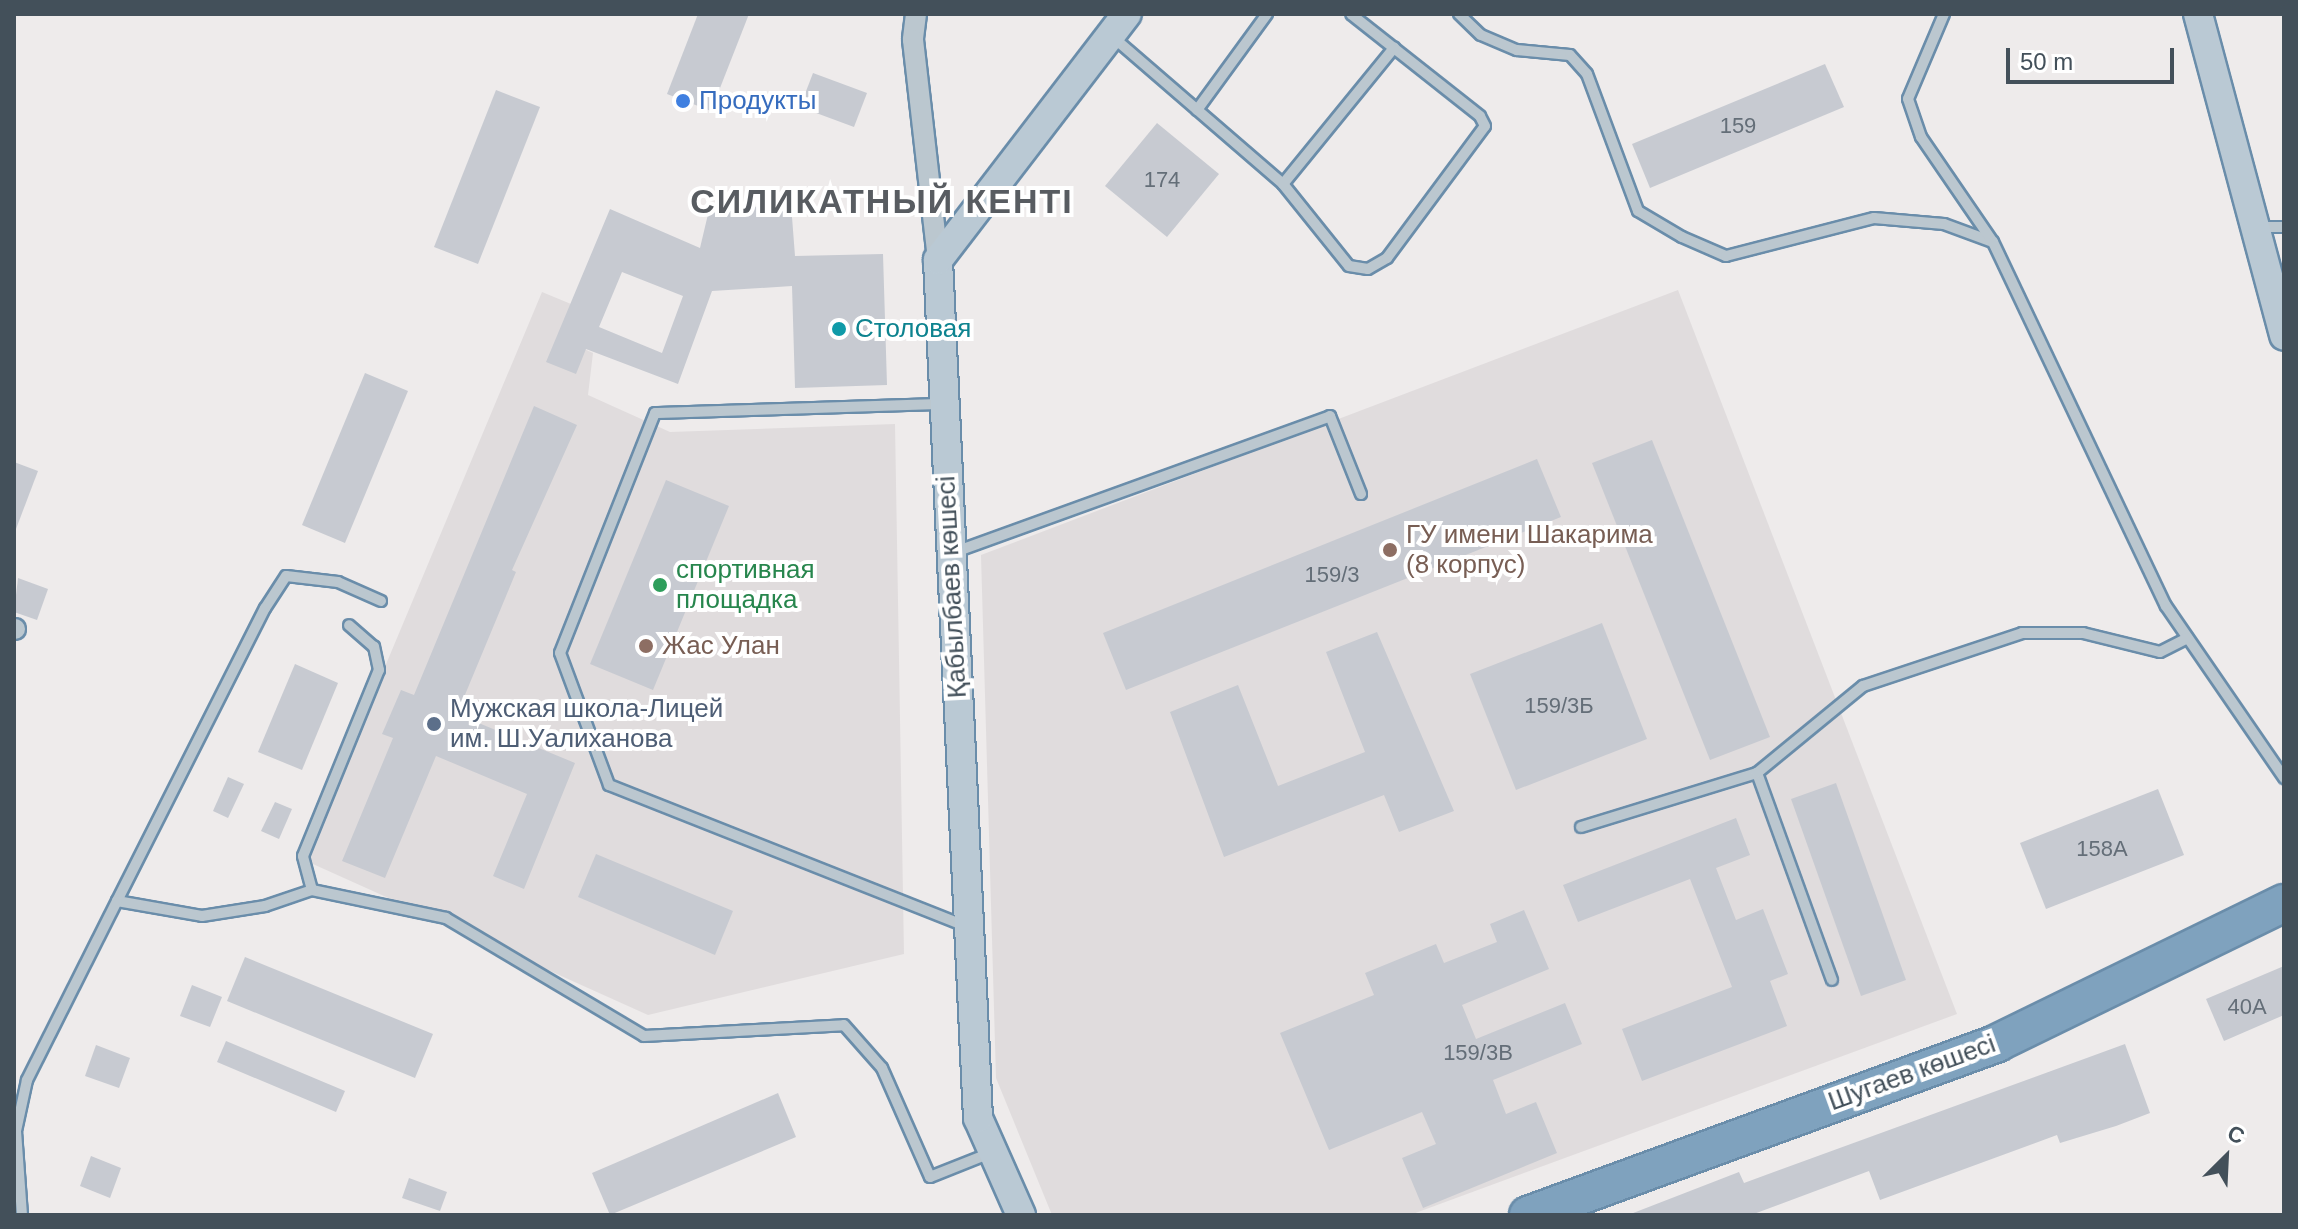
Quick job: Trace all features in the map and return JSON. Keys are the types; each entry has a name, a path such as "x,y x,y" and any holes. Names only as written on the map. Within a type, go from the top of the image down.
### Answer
{"highway":[{"name":"Шугаев көшесі","path":"1528,1215 1997,1043 2284,903"}],"main road":[{"path":"2198,14 2284,336"},
{"path":"938,260 1055,102 1120,25"},
{"name":"Қабылбаев көшесі","path":"938,260 978,1118 1021,1215"},
{"path":"997,1160 998,1215"}],"street":[{"path":"916,14 913,40 938,260"}],"lane":[{"path":"1197,110 1267,14"},
{"path":"1120,25 1197,110 1283,184 1349,266 1368,269 1387,258 1485,126 1480,116 1351,14"},
{"path":"1459,14 1481,35 1517,50 1570,55 1587,74 1638,211 1682,237 1726,256 1874,218 1944,224 1993,242"},
{"path":"1944,14 1908,99 1929,150 1993,242 2166,606 2284,778"},
{"path":"1283,184 1394,48"},
{"path":"2255,227 2284,227"},
{"path":"943,404 655,413 560,653 609,785 968,928"},
{"path":"950,554 1330,416 1361,494"},
{"path":"22,1215 16,1131 27,1080 265,608 286,576 338,582 381,601"},
{"path":"312,890 303,856 379,670 374,647 349,625"},
{"path":"1581,827 1757,773 1863,686 2022,633 2083,633 2160,652 2188,638"},
{"path":"1757,773 1832,980"},
{"path":"117,901 202,916 265,906 312,890 446,918 644,1036 844,1025 882,1068 930,1177 997,1160"}],"shaded area":[{"path":"1678,290 1957,1014 1410,1215 1052,1215 996,1078 981,555"},
{"name":"Жас Улан","path":"542,292 571,304 558,337 593,353 588,395 670,432 895,424 904,954 648,1015 304,860"}],"building":[{"path":"698,14 749,14 711,111 667,94"},
{"path":"1825,64 1844,107 1650,188 1632,144"},
{"path":"813,73 867,93 854,127 800,107"},
{"path":"496,90 540,107 478,264 434,247"},
{"path":"1157,123 1219,174 1167,237 1105,186"},
{"path":"791,204 795,256 883,254 887,385 795,388 792,286 712,291 678,384 586,349 576,374 546,362 610,209 700,248 709,210","holes":["622,272 683,296 662,353 599,327"]},
{"path":"365,373 408,391 345,543 302,525"},
{"name":"Мужская школа-Лицей им. Ш.Уалиханова","path":"534,406 577,425 512,570 516,572 457,714 575,763 524,889 493,876 527,794 436,756 385,878 342,861 393,738 382,734 401,690 414,695"},
{"path":"1652,440 1770,737 1710,760 1592,463"},
{"path":"1537,459 1561,517 1126,690 1103,633"},
{"path":"14,462 38,471 16,529 14,528"},
{"name":"спортивная площадка","path":"666,480 729,506 653,690 590,664"},
{"path":"18,578 48,589 37,620 14,612"},
{"path":"1602,623 1647,739 1516,790 1470,674"},
{"path":"1377,632 1454,811 1399,832 1384,795 1224,857 1170,712 1238,685 1278,786 1365,752 1326,652"},
{"path":"295,664 338,683 302,770 258,752"},
{"path":"228,777 244,784 228,818 213,811"},
{"path":"1836,783 1906,980 1861,996 1791,799"},
{"path":"2158,789 2184,855 2046,909 2020,843"},
{"path":"275,802 292,809 279,839 261,831"},
{"path":"1736,818 1750,855 1716,868 1736,920 1763,909 1788,974 1770,981 1787,1026 1642,1081 1622,1029 1732,987 1690,879 1578,922 1563,885"},
{"path":"596,854 733,911 715,955 578,897"},
{"path":"1524,910 1549,969 1462,1005 1476,1039 1565,1003 1582,1044 1493,1080 1506,1114 1536,1102 1557,1153 1423,1208 1402,1158 1436,1144 1422,1112 1329,1150 1280,1033 1374,995 1365,973 1436,944 1444,963 1497,942 1490,924"},
{"path":"245,957 433,1034 415,1078 227,1001"},
{"path":"2284,966 2284,1015 2224,1041 2206,999"},
{"path":"192,985 222,997 210,1027 180,1016"},
{"path":"226,1041 345,1091 336,1112 217,1062"},
{"path":"2125,1044 2150,1113 2116,1126 2060,1143 2057,1135 1880,1200 1869,1171 1751,1215 1628,1215 1739,1172 1744,1183"},
{"path":"96,1045 130,1058 119,1088 85,1076"},
{"path":"778,1093 796,1137 610,1215 592,1173"},
{"path":"91,1156 121,1168 110,1198 80,1186"},
{"path":"409,1178 447,1192 440,1211 402,1198"}],"place":[{"name":"Продукты","path":"683,101"},
{"name":"Столовая","path":"839,329"},
{"name":"ГУ имени Шакарима (8 корпус)","path":"1390,550"},
{"name":"спортивная площадка","path":"660,585"},
{"name":"Жас Улан","path":"646,646"},
{"name":"Мужская школа-Лицей им. Ш.Уалиханова","path":"434,724"}],"district":[{"name":"СИЛИКАТНЫЙ КЕНТІ","path":"882,202"}]}
